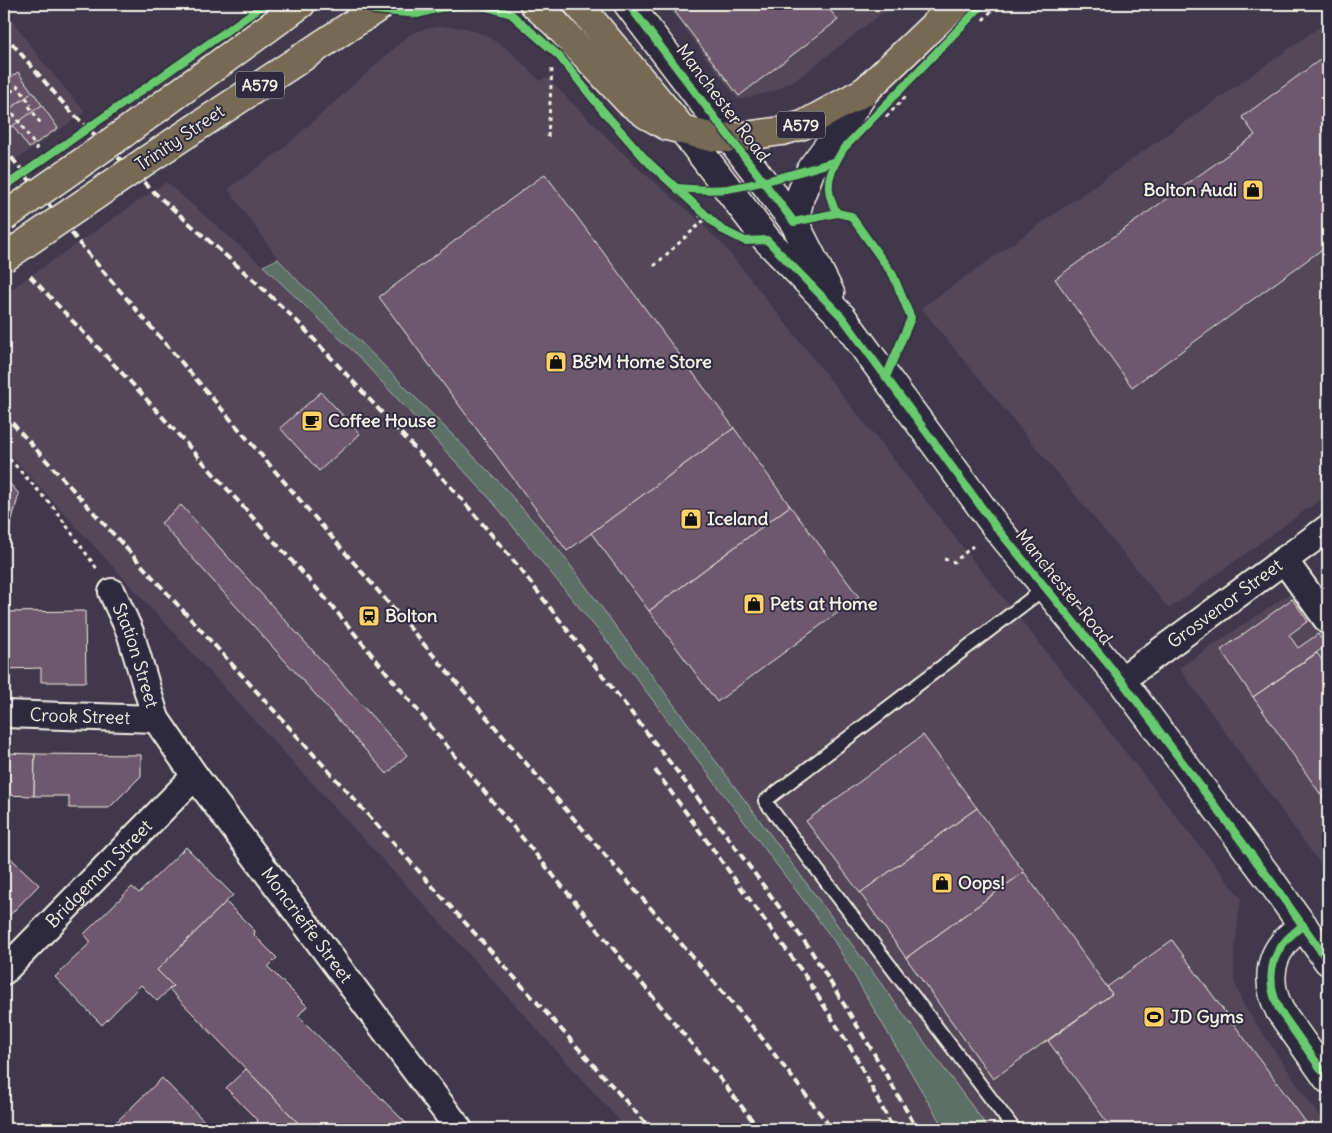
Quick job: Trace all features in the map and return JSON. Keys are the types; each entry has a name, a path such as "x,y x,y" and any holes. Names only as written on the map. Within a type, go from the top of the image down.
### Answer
{"main road":[{"name":"Trinity Street","path":"4,217 124,133 301,4"},
{"name":"Trinity Street","path":"4,258 147,160 383,4"},
{"name":"A579","path":"534,4 555,23 628,101 647,116 667,126 706,136 730,138 782,131 871,102 956,4"},
{"name":"Manchester Road","path":"578,4 683,130 767,240 842,317 996,527 1122,680 1328,961"},
{"name":"Manchester Road","path":"628,4 794,222 842,317"},
{"path":"794,222 800,197 811,169 835,137 871,102"},
{"path":"1303,925 1283,944 1276,955 1272,967 1272,988 1274,1000 1280,1011 1328,1079"}],"street":[{"name":"Grosvenor Street","path":"1122,680 1328,528"},
{"path":"1284,560 1328,621"},
{"name":"Station Street","path":"112,592 130,632 156,719"},
{"name":"Crook Street","path":"4,714 156,719"},
{"name":"Moncrieffe Street","path":"156,719 195,776 460,1129"},
{"name":"Bridgeman Street","path":"4,971 195,776"}],"lane":[{"path":"1014,1129 765,801 1045,588"}],"path":[{"path":"548,137 552,68"},
{"path":"38,150 4,98 18,86 41,124"},
{"path":"871,102 905,87"},
{"path":"697,206 715,223"},
{"path":"654,266 704,220 699,215"},
{"path":"4,453 54,508 112,592"}],"shaded area":[{"path":"666,4 894,4 800,77 774,91 738,100"},
{"path":"4,9 41,60 85,112 4,168"},
{"path":"1328,21 1328,494 1169,609 921,308"},
{"path":"441,26 466,28 485,35 510,51 540,81 546,77 637,167 693,215 725,247 1241,898 1234,955 1234,980 1243,1004 1328,1129 989,1129 562,554 278,259 228,189 280,151 410,34"},
{"path":"166,182 263,266 355,353 491,500 624,662 834,942 944,1129 627,1129 460,944 4,448 4,294"},
{"path":"1318,584 1328,599 1328,875 1179,668 1289,594"}],"green space":[{"path":"278,259 501,484 562,554 989,1129 944,1129 834,941 624,662 491,500 355,353 263,266"}],"building":[{"path":"686,4 825,4 838,20 739,96 675,12"},
{"name":"Bolton Audi","path":"1328,54 1328,245 1132,387 1055,279 1255,135 1242,117"},
{"path":"18,72 58,128 29,148 4,114 4,82"},
{"path":"33,92 42,105 4,132 4,113"},
{"name":"B&M Home Store","path":"545,174 734,428 567,551 379,297"},
{"path":"321,392 360,434 319,471 280,428"},
{"name":"Iceland","path":"734,428 790,506 649,611 591,533"},
{"path":"4,477 19,494 9,530 4,531"},
{"path":"181,505 407,755 387,774 161,523"},
{"name":"Pets at Home","path":"790,506 859,597 717,702 649,611"},
{"path":"1292,599 1308,621 1289,635 1298,648 1318,634 1326,646 1253,697 1221,650"},
{"path":"85,611 86,682 41,682 41,668 4,669 4,612"},
{"path":"1317,653 1328,669 1328,805 1253,697"},
{"path":"923,735 977,808 860,893 806,821"},
{"path":"4,753 35,754 34,796 4,795"},
{"path":"35,754 141,755 141,776 109,808 69,808 69,796 34,796"},
{"name":"Oops!","path":"977,808 1024,872 906,958 860,893"},
{"path":"186,847 233,895 157,970 173,986 157,1001 141,985 102,1025 55,977 91,942 84,934 132,887 139,893"},
{"path":"4,852 39,885 4,921"},
{"path":"1024,872 1112,994 993,1079 906,958"},
{"path":"226,902 255,931 254,935 277,958 268,967 307,1006 298,1016 407,1124 401,1129 304,1129 169,989 173,986 157,970"},
{"name":"JD Gyms","path":"1172,940 1311,1129 1112,1129 1048,1041 1112,994 1107,987"},
{"path":"246,1069 304,1129 249,1129 258,1121 226,1088"},
{"path":"162,1078 212,1129 109,1129"}],"railway":[{"path":"4,34 69,110 156,194 297,321 459,496 517,565 727,836 810,949 872,1050 917,1129"},
{"path":"4,148 85,250 758,1033 832,1129"},
{"path":"30,276 140,392 327,600 718,1076 759,1129"},
{"path":"4,414 651,1129"},
{"path":"655,770 804,974 855,1055 893,1129"}],"cycle path":[{"path":"4,187 265,4"},
{"path":"374,10 418,14 461,4"},
{"path":"633,4 632,9 794,222 837,213 851,216 893,275 911,318 886,377"},
{"path":"837,213 832,204 829,180 834,165 844,148 983,4"},
{"path":"459,6 480,5 511,14 559,56 603,111 646,160 721,229 745,241 767,240 842,317 996,527 1121,680 1271,881 1328,961"},
{"path":"677,188 709,190 741,187 836,161"},
{"path":"1303,925 1287,939 1278,952 1272,968 1272,986 1280,1011 1328,1079"}],"place":[{"name":"Bolton Audi","path":"1253,190"},
{"name":"B&M Home Store","path":"556,362"},
{"name":"Coffee House","path":"312,421"},
{"name":"Iceland","path":"691,519"},
{"name":"Pets at Home","path":"754,604"},
{"name":"Bolton","path":"369,616"},
{"name":"Oops!","path":"942,883"},
{"name":"JD Gyms","path":"1154,1017"}]}
